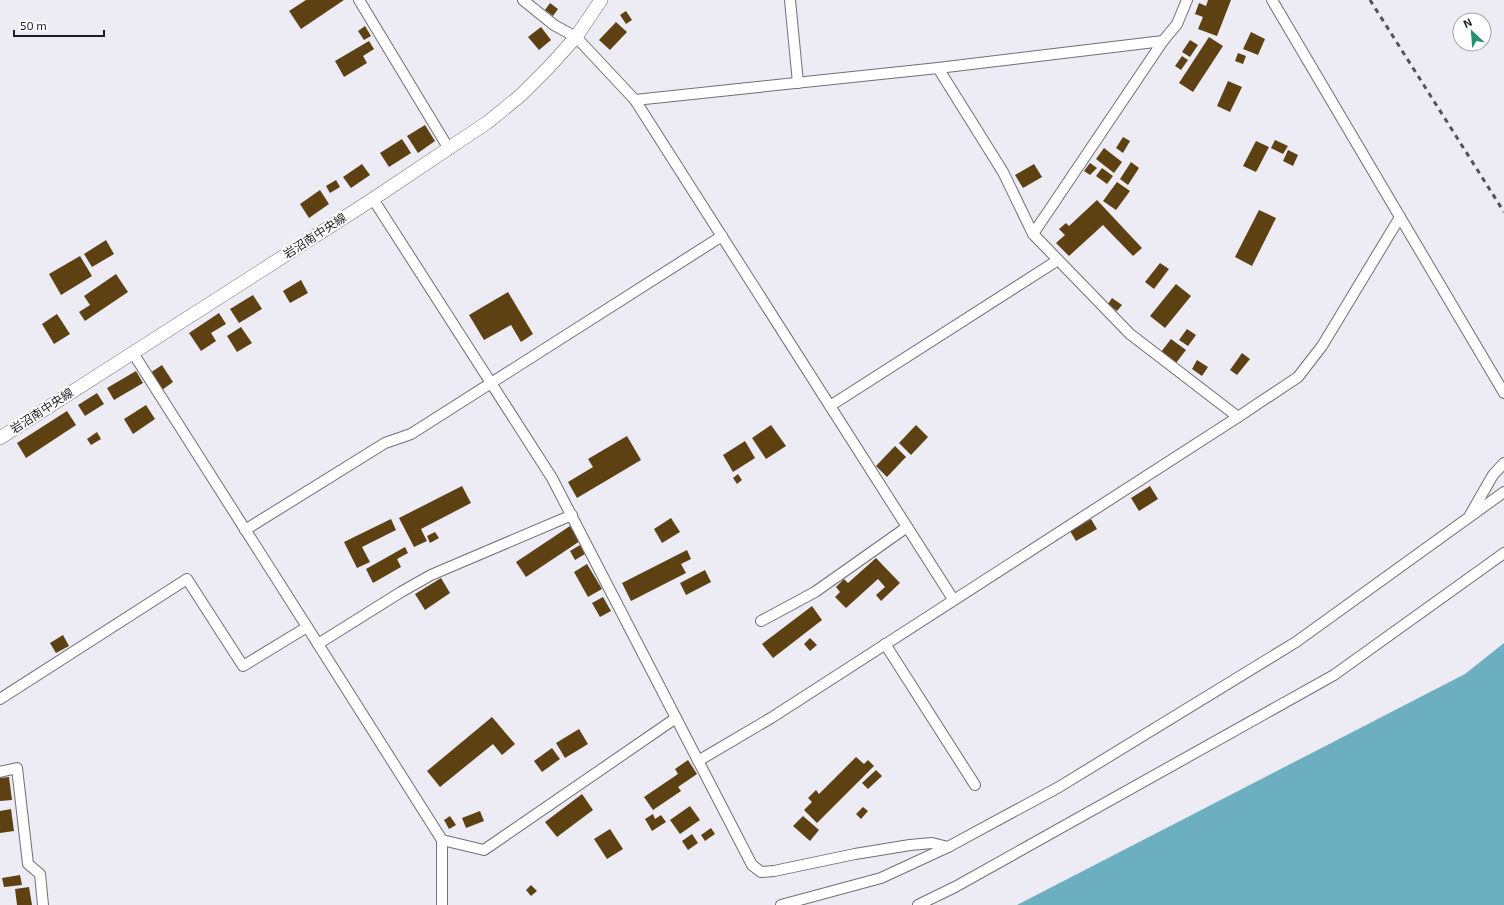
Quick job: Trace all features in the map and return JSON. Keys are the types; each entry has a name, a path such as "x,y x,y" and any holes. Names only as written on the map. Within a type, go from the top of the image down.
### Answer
{"street":[{"path":"360,0 449,149"},
{"path":"523,0 554,25 576,36 635,100 953,599"},
{"name":"岩沼南中央線","path":"1,434 133,353 373,199 488,122 521,95 550,67 576,36 601,0"},
{"path":"790,0 798,83"},
{"path":"1033,234 1176,24 1187,0"},
{"path":"1272,0 1504,393"},
{"path":"635,100 938,68 1163,41"},
{"path":"938,68 1003,172 1033,234 1130,334 1238,417"},
{"path":"373,199 552,478 752,865 761,872 910,845 932,843 948,847"},
{"path":"698,761 771,718 1298,377 1322,346 1400,217"},
{"path":"245,530 385,442 411,434 722,236"},
{"path":"830,406 1058,260"},
{"path":"133,353 442,840 442,905"},
{"path":"1468,518 1493,475 1504,463"},
{"path":"782,905 881,878 948,847 1059,787 1296,642 1504,492"},
{"path":"318,644 431,575 572,515"},
{"path":"761,621 815,592 907,527"},
{"path":"918,905 955,887 1334,675 1504,553"},
{"path":"0,699 188,579 243,666 307,627"},
{"path":"884,644 975,785"},
{"path":"442,840 484,850 676,718"},
{"path":"0,772 17,768 28,864 40,874 43,905"}],"water":[{"path":"1504,643 1504,905 1017,905 1465,674"}],"building":[{"path":"306,0 344,0 301,29 289,11"},
{"path":"1208,0 1231,0 1217,36 1198,29 1203,17 1195,14 1199,3 1206,6"},
{"path":"550,3 558,9 553,16 545,10"},
{"path":"626,11 632,20 626,24 620,15"},
{"path":"616,22 627,32 610,50 599,40"},
{"path":"365,26 371,36 364,40 358,31"},
{"path":"541,27 551,40 539,50 528,37"},
{"path":"1251,32 1265,39 1258,55 1243,49"},
{"path":"1209,37 1223,46 1193,92 1179,83"},
{"path":"1190,40 1198,45 1190,57 1182,52"},
{"path":"369,41 374,49 363,56 367,63 344,77 335,61"},
{"path":"1238,53 1246,56 1243,64 1235,61"},
{"path":"1182,56 1188,60 1181,70 1175,66"},
{"path":"1228,81 1242,87 1230,112 1217,106"},
{"path":"425,125 435,141 418,153 407,136"},
{"path":"1123,137 1130,141 1123,153 1116,148"},
{"path":"402,139 411,153 389,167 380,153"},
{"path":"1275,140 1288,146 1283,154 1271,148"},
{"path":"1256,141 1269,147 1256,172 1243,166"},
{"path":"1104,148 1122,162 1114,173 1096,159"},
{"path":"1288,150 1298,155 1293,166 1283,161"},
{"path":"1131,162 1139,168 1128,185 1120,179"},
{"path":"1090,163 1097,168 1090,175 1084,171"},
{"path":"362,164 370,175 351,188 343,177"},
{"path":"1034,164 1042,177 1023,188 1015,175"},
{"path":"1102,168 1113,176 1107,184 1096,176"},
{"path":"336,180 340,187 330,193 326,186"},
{"path":"1117,182 1130,191 1116,210 1103,201"},
{"path":"320,190 329,204 309,218 300,204"},
{"path":"1097,200 1142,248 1133,256 1103,225 1069,256 1056,243 1065,235 1059,229 1066,223 1069,226"},
{"path":"1259,210 1276,218 1252,266 1235,257"},
{"path":"106,240 114,254 92,267 84,254"},
{"path":"80,256 92,276 61,295 49,274"},
{"path":"1160,263 1169,269 1154,289 1145,282"},
{"path":"116,274 128,292 85,321 79,312 90,305 84,296"},
{"path":"301,280 308,293 290,303 283,291"},
{"path":"1176,284 1191,296 1165,328 1150,316"},
{"path":"508,292 533,334 521,342 511,325 484,340 469,315"},
{"path":"253,295 262,309 239,323 230,309"},
{"path":"1112,298 1122,305 1117,311 1108,304"},
{"path":"219,313 226,324 211,333 216,341 201,351 189,333"},
{"path":"57,314 70,334 54,344 42,324"},
{"path":"241,327 252,343 237,352 227,336"},
{"path":"1187,329 1196,335 1188,346 1179,340"},
{"path":"1171,339 1186,350 1176,363 1161,352"},
{"path":"1242,353 1250,359 1237,375 1230,370"},
{"path":"1197,360 1208,367 1202,376 1192,369"},
{"path":"162,365 173,382 162,390 150,373"},
{"path":"136,371 143,383 114,400 107,388"},
{"path":"97,393 104,404 85,416 78,405"},
{"path":"146,405 155,419 133,434 124,419"},
{"path":"67,411 76,425 26,458 17,443"},
{"path":"771,425 786,446 766,459 752,438"},
{"path":"916,425 928,437 911,455 899,443"},
{"path":"97,432 101,439 91,445 87,439"},
{"path":"627,436 641,460 577,498 568,482 593,467 588,459"},
{"path":"745,441 755,458 733,472 723,455"},
{"path":"895,446 906,457 887,477 876,466"},
{"path":"738,474 742,480 737,484 733,478"},
{"path":"462,486 471,503 421,529 427,541 414,547 399,518"},
{"path":"1150,486 1158,499 1139,511 1131,498"},
{"path":"671,518 680,532 662,543 654,529"},
{"path":"391,519 396,530 362,547 370,562 357,568 344,542"},
{"path":"1091,519 1097,529 1076,541 1070,531"},
{"path":"570,526 580,541 526,577 516,562"},
{"path":"435,532 439,538 430,543 427,536"},
{"path":"580,545 585,554 575,560 570,551"},
{"path":"405,547 408,553 397,559 401,567 373,583 366,569"},
{"path":"687,550 691,559 681,564 686,573 631,601 622,583"},
{"path":"876,558 900,583 881,601 876,595 885,587 878,579 846,608 835,597 840,592 836,587 844,579 848,583"},
{"path":"587,564 602,589 588,597 574,572"},
{"path":"705,570 711,582 686,595 680,583"},
{"path":"441,578 450,593 425,610 415,594"},
{"path":"603,597 611,611 600,617 592,603"},
{"path":"812,606 822,620 773,658 762,644"},
{"path":"63,635 69,646 56,653 50,643"},
{"path":"810,638 817,645 810,651 804,644"},
{"path":"492,717 515,744 502,755 493,744 440,787 427,771"},
{"path":"579,729 588,744 565,758 556,743"},
{"path":"552,748 560,759 542,772 534,761"},
{"path":"856,757 864,764 868,760 874,766 817,823 804,810 812,802 808,798 816,790 819,794"},
{"path":"688,760 697,774 678,787 681,791 653,810 644,797 678,774 675,769"},
{"path":"876,770 882,776 868,789 862,783"},
{"path":"9,777 12,800 0,801 0,778"},
{"path":"582,794 593,810 557,837 545,822"},
{"path":"690,806 700,820 680,834 670,820"},
{"path":"863,807 868,811 861,819 856,814"},
{"path":"11,809 14,831 0,833 0,811"},
{"path":"480,811 484,821 466,828 462,818"},
{"path":"653,814 655,819 661,815 666,822 652,831 645,819"},
{"path":"450,816 456,825 449,829 444,820"},
{"path":"803,816 819,830 810,841 793,826"},
{"path":"711,828 715,834 705,841 701,835"},
{"path":"610,829 623,849 607,859 594,839"},
{"path":"692,834 698,843 688,850 682,841"},
{"path":"20,875 22,885 4,887 2,878"},
{"path":"531,885 537,891 531,896 526,890"},
{"path":"29,887 32,905 17,905 15,889"}],"railway":[{"path":"1370,0 1504,212"}]}
